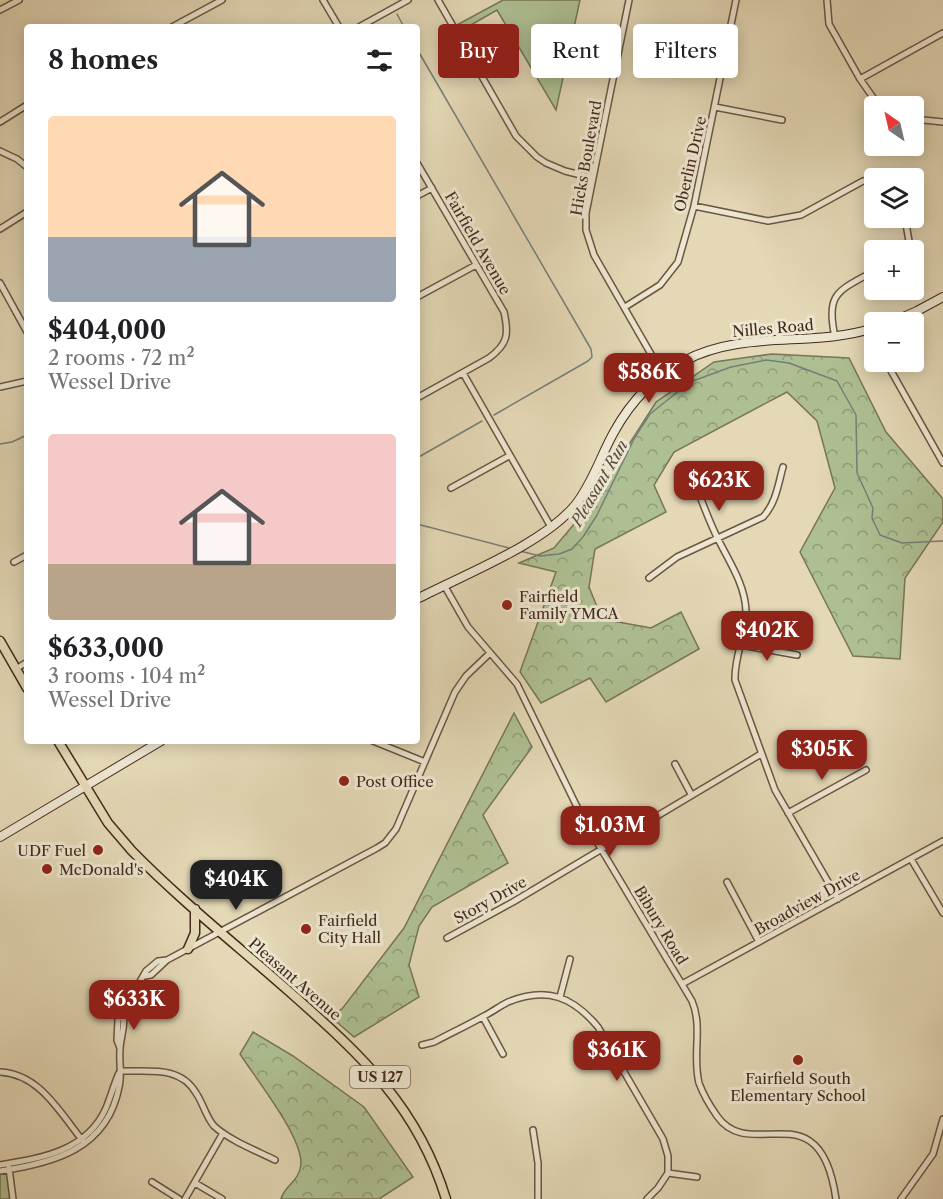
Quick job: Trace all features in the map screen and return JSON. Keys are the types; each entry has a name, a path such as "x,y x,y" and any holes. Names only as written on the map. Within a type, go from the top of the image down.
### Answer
{"main road":[{"path":"0,641 24,683"},
{"name":"Pleasant Avenue","path":"60,744 108,823 132,851 329,1026 385,1083 416,1128 435,1167 446,1199"},
{"path":"188,949 196,928 195,909"}],"street":[{"path":"0,10 19,0"},
{"path":"178,24 222,0"},
{"path":"323,0 337,24"},
{"path":"364,24 408,0"},
{"path":"438,0 520,141 546,163 565,171 593,178"},
{"name":"Hicks Boulevard","path":"629,0 586,213 586,230 594,255 663,375"},
{"name":"Oberlin Drive","path":"625,307 651,292 673,270 681,253 716,107 736,0"},
{"path":"826,0 829,24 872,96"},
{"path":"860,79 943,33"},
{"path":"0,122 24,107"},
{"path":"716,107 782,120"},
{"path":"924,120 943,122"},
{"path":"0,151 24,165"},
{"name":"Fairfield Avenue","path":"420,168 504,312 508,328 506,339 500,350 462,373"},
{"path":"694,206 768,220 801,215 863,181"},
{"path":"420,194 432,188"},
{"path":"0,230 24,214"},
{"path":"420,295 476,265"},
{"path":"835,336 831,312 835,297 864,277"},
{"path":"0,283 24,327"},
{"path":"915,312 943,297"},
{"name":"Nilles Road","path":"420,597 536,538 551,527 576,504 586,489 614,432 627,412 644,391 663,375 703,352 723,345 750,341 835,336 864,330"},
{"path":"892,372 943,463"},
{"path":"420,396 462,373 551,527"},
{"path":"0,387 24,382"},
{"path":"452,488 509,456"},
{"path":"649,578 669,561 763,517 776,497 783,467"},
{"path":"699,494 717,539 743,591 746,613 735,680 776,790 838,899"},
{"path":"14,562 24,557"},
{"name":"Bibury Road","path":"444,585 468,627 517,684 582,817 696,1011 699,1082 717,1115 735,1132 792,1133 808,1139 817,1147 830,1170 836,1199"},
{"path":"741,645 797,655"},
{"path":"0,1165 56,1160 84,1141 102,1115 120,1071 118,1020 145,976 146,970 158,961 167,960 386,843 396,829 455,692 466,676 490,653"},
{"path":"16,669 24,664"},
{"path":"0,837 156,744"},
{"path":"381,744 425,762"},
{"name":"Story Drive","path":"447,938 761,754"},
{"path":"675,764 691,794"},
{"path":"788,813 866,770"},
{"name":"Broadview Drive","path":"682,984 943,841"},
{"path":"912,859 943,913"},
{"path":"727,882 759,942"},
{"path":"560,997 570,959"},
{"path":"422,1045 434,1042 508,1002 526,997 540,995 560,997 575,1003 598,1027 663,1139 668,1156 668,1173 647,1199"},
{"path":"483,1017 503,1053"},
{"path":"120,1071 161,1070 186,1080 196,1092 209,1118 223,1133 276,1160"},
{"path":"0,1072 25,1077 41,1089 84,1141"},
{"path":"901,1199 933,1154 943,1119"},
{"path":"533,1131 538,1163 538,1199"},
{"path":"185,1199 223,1133"},
{"path":"0,1171 9,1166"},
{"path":"9,1166 12,1199"},
{"path":"668,1173 697,1177"},
{"path":"152,1182 179,1199"},
{"path":"195,1183 222,1199"}],"green space":[{"path":"503,0 580,0 575,24 531,24 531,68 519,47 519,24 505,24 497,10 473,24 459,24"},
{"path":"537,78 563,78 556,110"},
{"path":"772,354 849,358 886,432 943,499 943,522 905,578 900,659 853,656 800,552 835,488 817,421 787,392 674,452 654,485 666,512 595,549 589,587 602,619 651,628 681,612 699,649 606,702 590,678 541,703 520,672 556,572 519,563 554,548 591,504 656,402 714,362"},
{"path":"514,713 532,747 483,815 508,863 432,907 419,926 409,965 419,997 354,1037 330,1016 342,1009 404,928"},
{"path":"253,1032 293,1056 364,1107 413,1177 379,1199 281,1199 300,1170 299,1152 286,1123 240,1054"},
{"path":"9,1170 13,1199 0,1199 0,1171"}],"waterway":[{"path":"397,14 402,24"},
{"path":"420,54 591,349 592,357 588,361 494,415"},
{"name":"Pleasant Run","path":"520,551 540,556 559,554 572,549 597,515 635,437 650,414 690,382 731,367 766,360 789,363 837,381 856,415 857,473 873,508 872,518 880,535 902,543 943,541"},
{"path":"420,456 482,421"},
{"name":"Pleasant Run","path":"0,444 24,436"},
{"name":"Pleasant Run","path":"420,525 513,549"}],"place":[{"name":"Fairfield Family YMCA","path":"507,605"},
{"name":"Post Office","path":"344,781"},
{"name":"UDF Fuel","path":"98,850"},
{"name":"McDonald's","path":"47,869"},
{"name":"Fairfield City Hall","path":"306,929"},
{"name":"Fairfield South Elementary School","path":"798,1060"}]}
